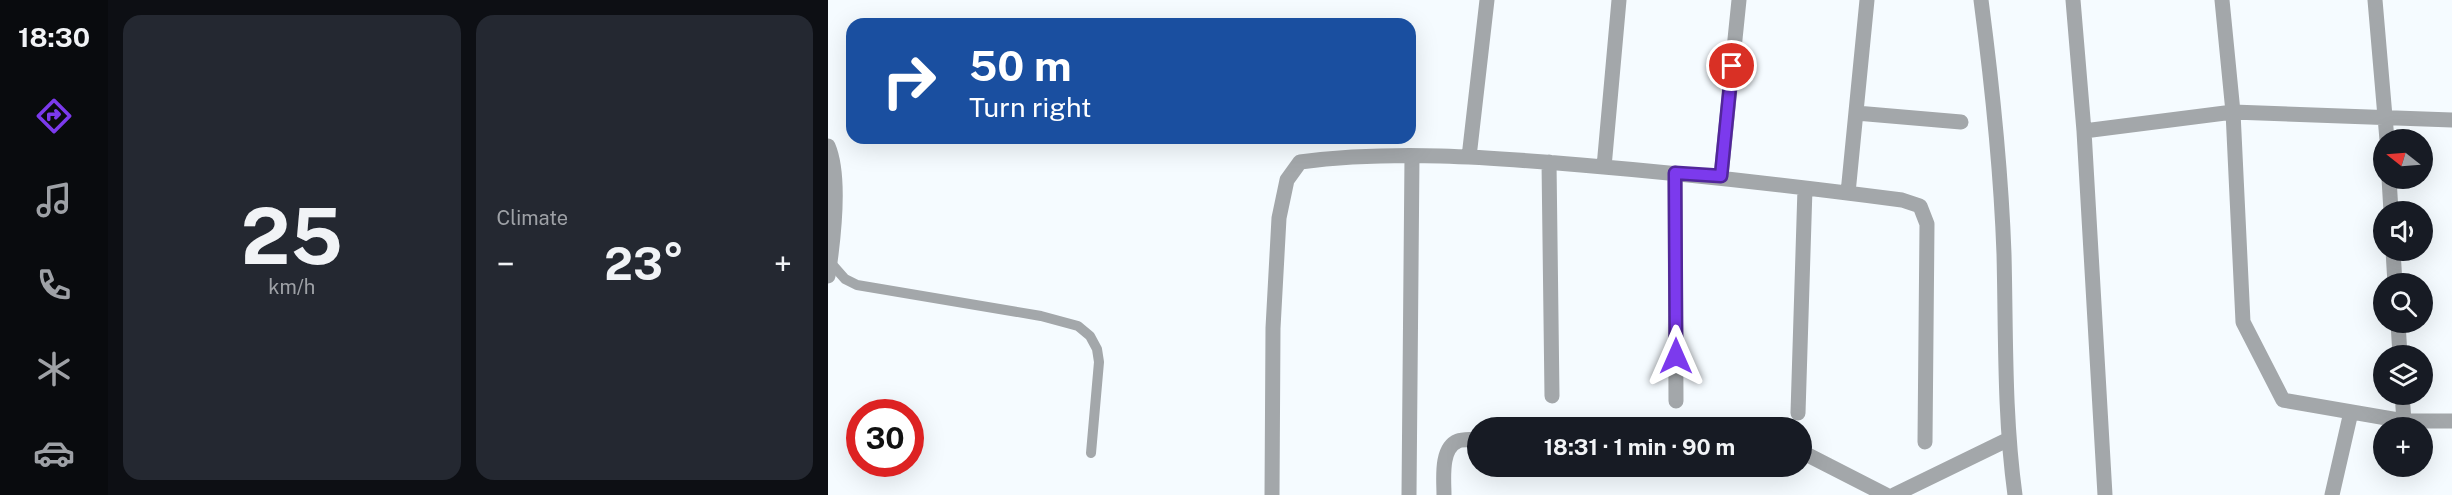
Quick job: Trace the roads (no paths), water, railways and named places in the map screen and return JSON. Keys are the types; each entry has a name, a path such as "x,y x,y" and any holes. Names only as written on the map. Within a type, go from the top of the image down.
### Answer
{"street":[{"path":"1469,157 1486,0"},
{"path":"1604,167 1619,0"},
{"path":"1721,176 1739,0"},
{"path":"1848,193 1867,0"},
{"path":"1981,0 1995,111 2002,217 2007,440 2015,495"},
{"path":"2073,0 2085,131 2106,495"},
{"path":"2222,0 2233,112 2243,322 2283,400 2380,417"},
{"path":"2375,0 2386,129"},
{"path":"2085,131 2233,112 2452,120"},
{"path":"1856,113 1960,122"},
{"path":"828,146 832,154 834,189 829,269"},
{"path":"1409,495 1412,156"},
{"path":"1272,495 1273,328 1279,219 1287,180 1300,162 1412,156 1550,162 1721,176 1902,200 1920,206 1927,224 1925,442"},
{"path":"1550,162 1552,396"},
{"path":"1675,173 1676,401"},
{"path":"1798,413 1805,188"},
{"path":"2332,495 2351,412"},
{"path":"2433,421 2452,421"},
{"path":"1444,495 1445,459 1449,447 1458,441 1467,440"},
{"path":"1894,495 2007,440"},
{"path":"1812,457 1886,495"}],"lane":[{"path":"829,269 857,285 1041,316 1078,326 1090,336 1097,348 1099,362 1091,453"}]}
